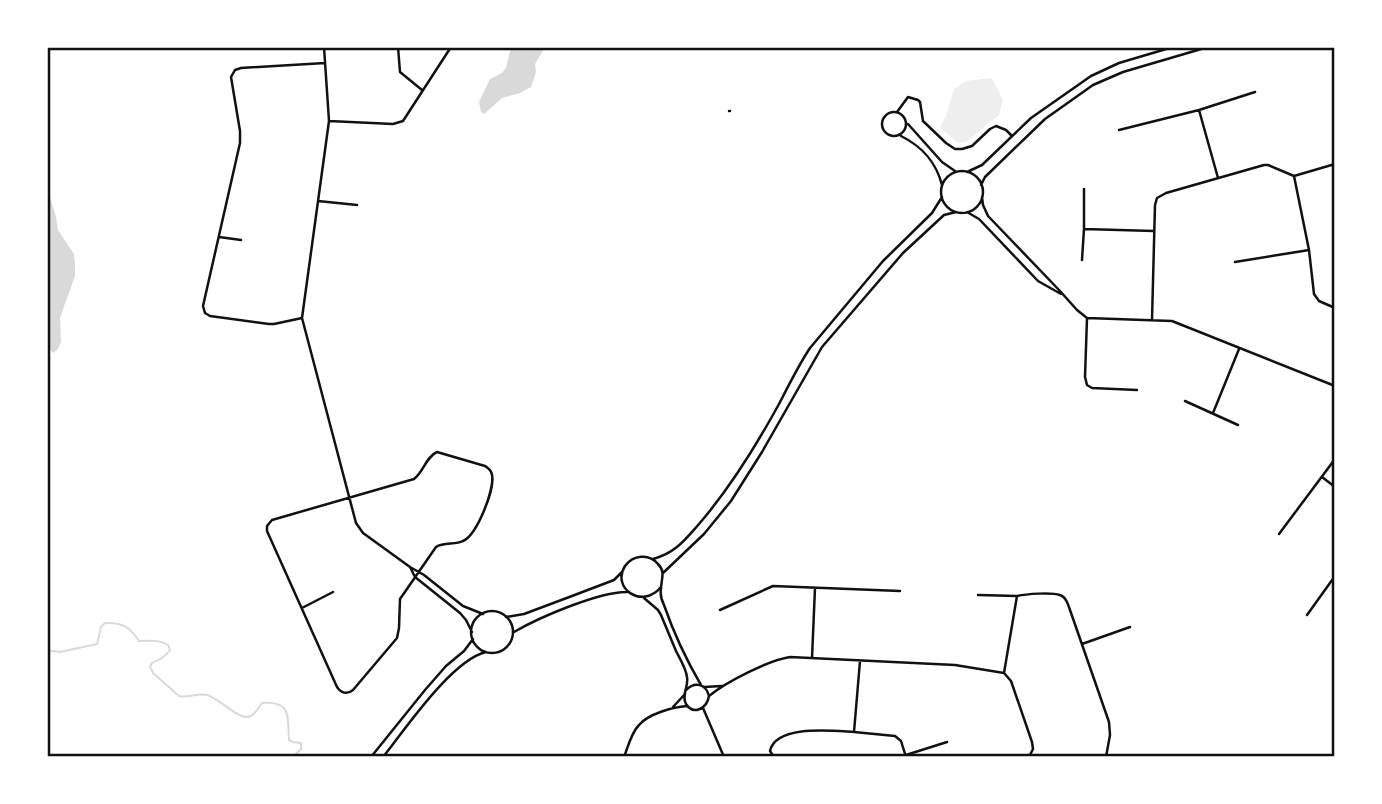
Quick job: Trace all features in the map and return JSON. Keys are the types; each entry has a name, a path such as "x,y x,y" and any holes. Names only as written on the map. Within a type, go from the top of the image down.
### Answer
{"street":[{"path":"324,47 329,121 302,318 356,523 363,533 419,571 463,606 483,614"},
{"path":"398,47 400,72 422,90"},
{"path":"329,121 400,123 407,117 451,47"},
{"path":"942,185 956,172 967,172 982,165 1045,107 1091,76 1119,63 1173,47"},
{"path":"981,185 985,177 1045,119 1093,85 1122,72 1208,47"},
{"path":"302,318 274,324 210,316 205,313 203,306 241,138 231,82 232,72 241,68 326,63"},
{"path":"1119,130 1199,110 1255,92"},
{"path":"897,112 908,97 918,100 923,121 955,149 968,148 996,126 1002,127 1012,136"},
{"path":"1199,110 1218,178"},
{"path":"956,172 939,159 904,116 897,112 885,116 882,123 886,133 899,135 917,146 933,162 939,171 945,204 956,212"},
{"path":"899,135 906,128 906,121"},
{"path":"1152,320 1154,205 1157,198 1265,164 1294,176 1335,164"},
{"path":"967,172 975,176 981,185 988,216 1087,318 1172,321 1335,386"},
{"path":"1294,176 1309,250 1315,297 1335,308"},
{"path":"1082,260 1084,189"},
{"path":"653,559 666,556 672,551 715,506 750,453 799,363 810,348 883,261 932,213 942,197"},
{"path":"663,573 704,534 731,501 822,347 903,253 944,215 967,212 975,208 982,198"},
{"path":"318,201 357,205"},
{"path":"967,212 979,219 1032,275 1064,296"},
{"path":"1084,229 1154,231"},
{"path":"219,237 241,240"},
{"path":"1235,262 1309,250"},
{"path":"1018,260 1024,254"},
{"path":"1032,275 1039,269"},
{"path":"1087,318 1087,385 1092,388 1137,390"},
{"path":"1213,414 1239,349"},
{"path":"1185,401 1238,425"},
{"path":"437,452 485,466 492,473 484,512 478,525 466,540 436,547 419,571 400,599 397,638 351,692 342,692 337,687 267,526 272,520 414,479 423,470 431,455 437,452"},
{"path":"1279,534 1335,458"},
{"path":"1322,478 1335,488"},
{"path":"506,617 524,614 614,580 626,565 637,557 653,559 661,567 664,606 681,646 709,696 708,704 704,708 694,709 688,706 673,707 640,722 624,757"},
{"path":"410,567 415,577 464,618 476,645 486,652"},
{"path":"623,570 623,583 629,592 637,597 656,593 661,587"},
{"path":"1307,615 1335,576"},
{"path":"720,610 773,586 900,591"},
{"path":"812,658 815,588"},
{"path":"437,595 441,589"},
{"path":"513,633 543,618 611,592 629,592"},
{"path":"302,608 333,593"},
{"path":"978,595 1058,594 1063,597 1068,604 1109,722 1110,735 1106,757"},
{"path":"1004,673 1017,596"},
{"path":"645,597 661,615 687,676 685,702 688,706"},
{"path":"383,757 438,688 470,658 486,652 500,652 506,648 513,633 506,617 493,612 483,614 476,620 472,632"},
{"path":"1082,643 1130,627"},
{"path":"372,757 425,690 473,639"},
{"path":"675,648 681,646"},
{"path":"709,696 722,686 782,659 955,665 1004,673 1011,681 1032,742 1033,749 1029,757"},
{"path":"855,732 860,661"},
{"path":"673,707 693,685 722,686"},
{"path":"704,708 724,757"},
{"path":"774,757 770,751 775,741 797,732 855,732 895,736 901,741 906,756 947,742"}],"shaded area":[{"path":"511,47 545,47 535,64 536,72 531,87 502,98 484,114 479,102 490,79 506,68"},
{"path":"992,78 1003,100 999,115 966,142 958,143 940,127 954,89 966,81"},
{"path":"47,187 58,230 74,254 75,264 75,276 60,318 61,342 53,353 47,345"}],"waterway":[{"path":"47,650 60,652 97,644 101,627 105,623 125,626 139,641 168,645 170,650 150,667 153,673 179,696 207,695 246,717 253,715 262,703 272,703 284,708 288,718 289,740 301,743 301,749 293,757"}]}
